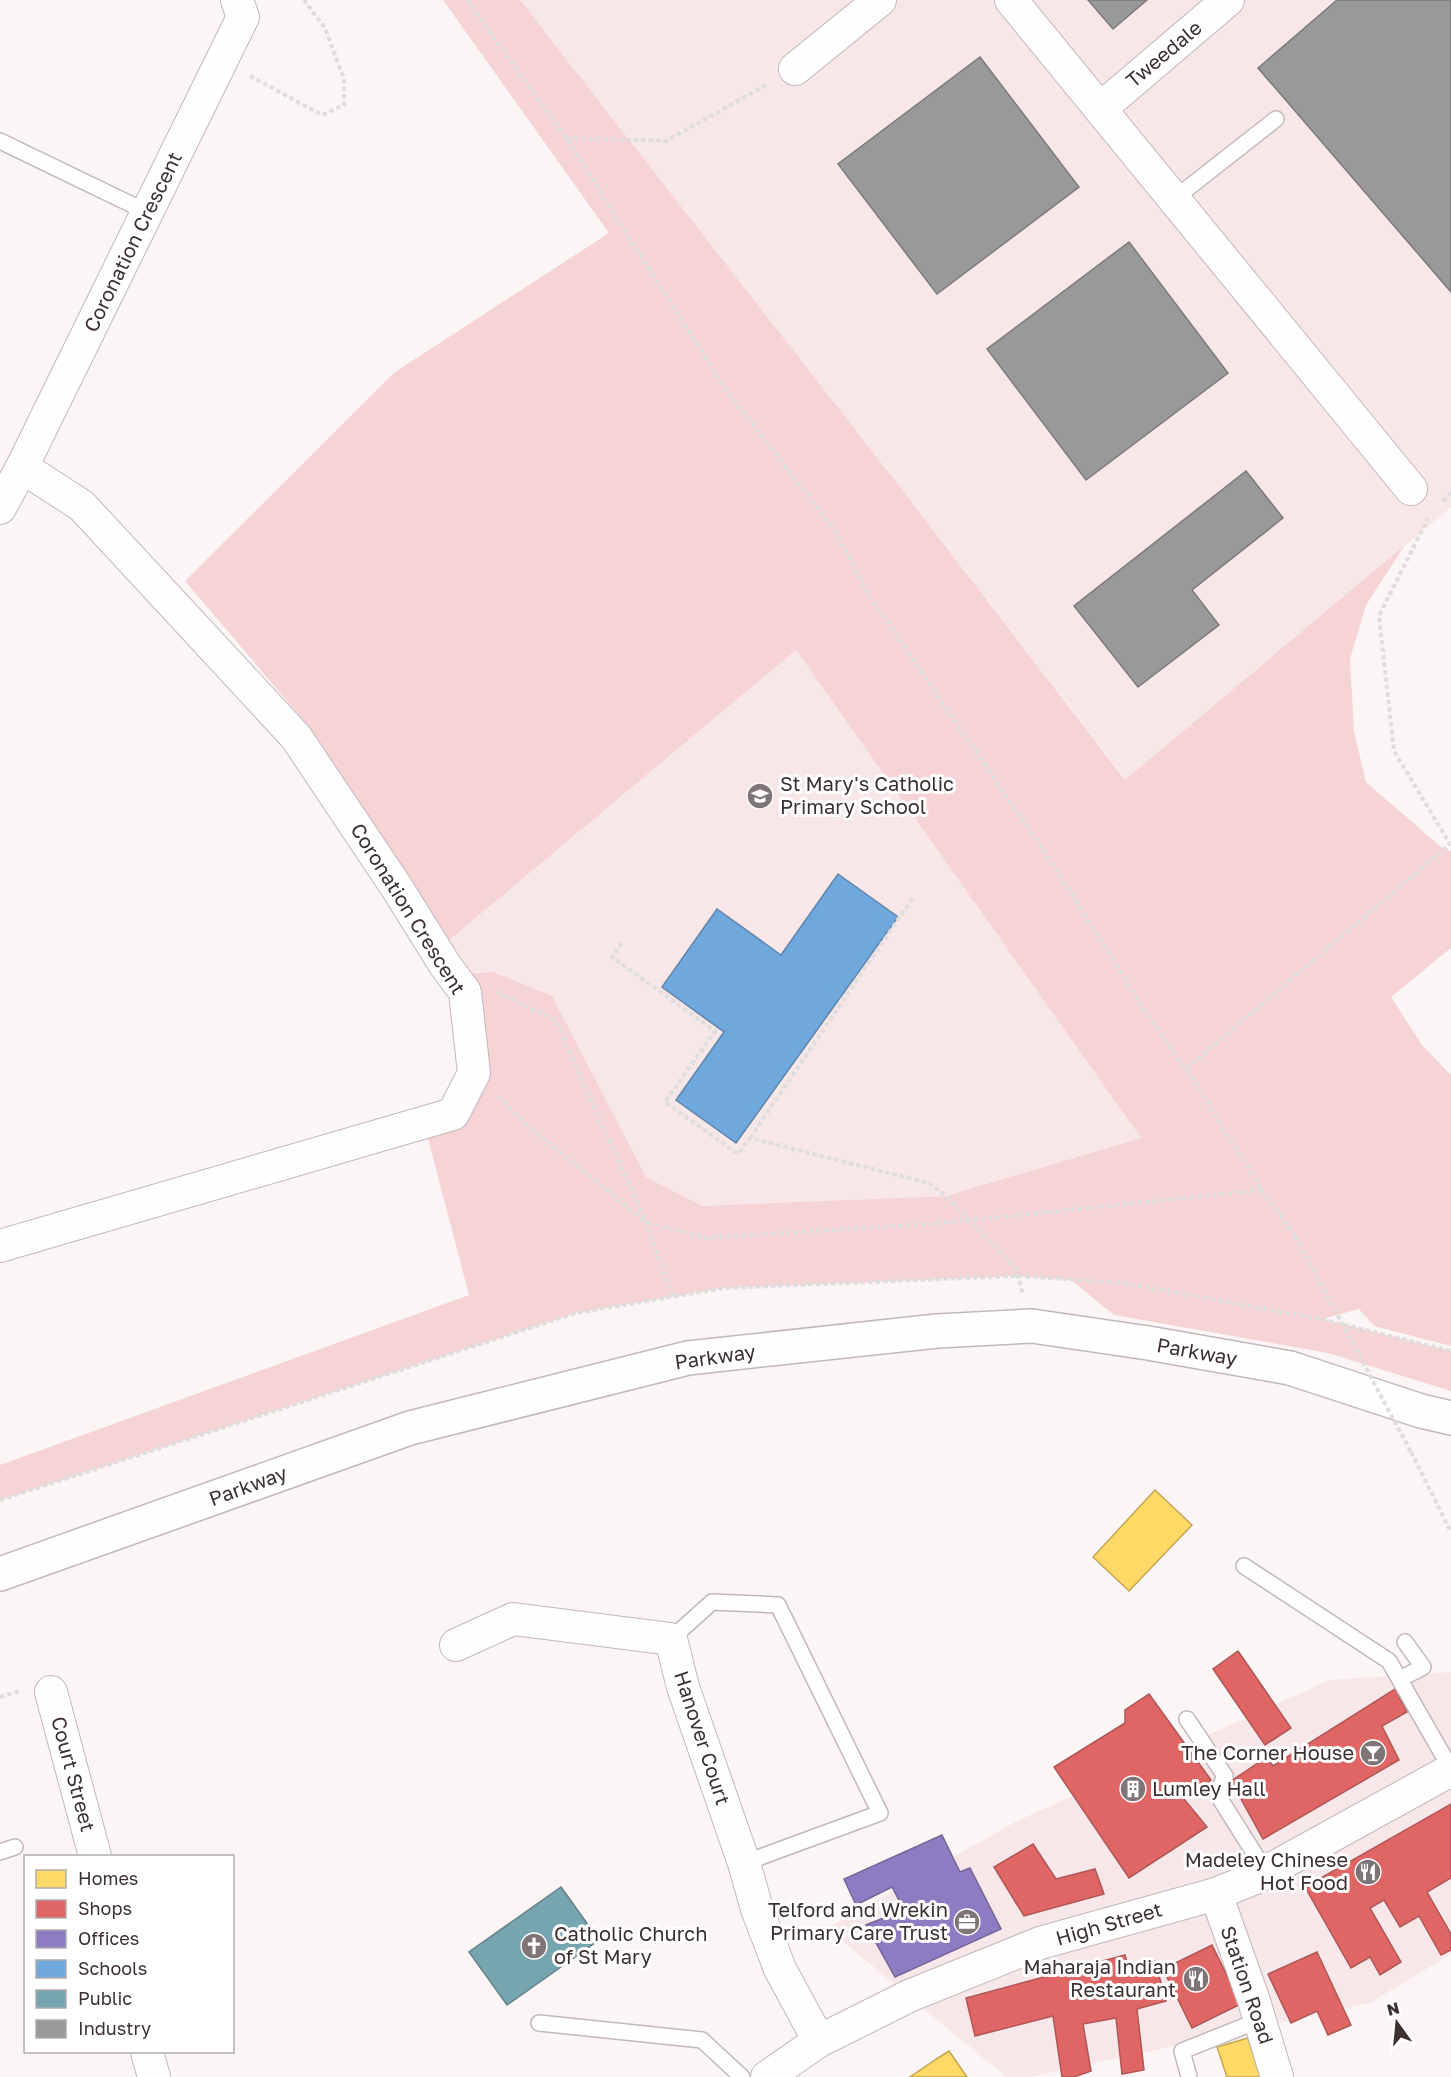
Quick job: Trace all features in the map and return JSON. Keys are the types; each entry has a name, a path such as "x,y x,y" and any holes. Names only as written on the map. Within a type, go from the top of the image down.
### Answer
{"street":[{"path":"795,69 880,0"},
{"path":"1011,0 1411,489"},
{"name":"Tweedale","path":"1100,109 1228,0"},
{"name":"Coronation Crescent","path":"0,508 222,60 240,8"},
{"name":"Coronation Crescent","path":"0,1246 453,1114 474,1072 465,992 296,737 82,506 22,467"},
{"name":"Parkway","path":"0,1574 410,1428 688,1358 937,1331 1032,1326 1148,1343 1290,1368 1421,1411 1451,1418"},
{"path":"456,1645 513,1619 671,1639"},
{"name":"Hanover Court","path":"671,1639 683,1687 744,1863 757,1909 780,1969 819,2041"},
{"name":"Court Street","path":"51,1692 94,1855"},
{"name":"High Street","path":"766,2077 819,2041 909,1996 1040,1943 1216,1894 1266,1872 1451,1769"},
{"name":"Station Road","path":"1216,1894 1260,2020 1277,2077"},
{"path":"147,2053 154,2077"}],"lane":[{"path":"1174,199 1276,119"},
{"path":"0,141 147,212"},
{"path":"1244,1566 1389,1661 1451,1769"},
{"path":"671,1639 712,1602 778,1605 880,1813 744,1863"},
{"path":"1400,1679 1423,1667 1406,1642"},
{"path":"1187,1719 1225,1776 1217,1794 1266,1872"},
{"path":"1189,2077 1182,2051 1260,2020"},
{"path":"539,2023 702,2040 742,2077"}],"path":[{"path":"222,60 322,115 344,105 344,79 325,28 304,0"},
{"path":"467,0 566,138 726,390 834,529 872,600 1047,855 1143,1008 1186,1070 1262,1190 1295,1236 1412,1452 1451,1532"},
{"path":"566,138 666,141 795,69"},
{"path":"1186,1070 1450,844 1394,751 1380,616 1430,514 1411,489"},
{"path":"622,943 612,957 715,1031 665,1102 738,1154 914,896"},
{"path":"465,992 491,989 555,1020 646,1222 673,1297"},
{"path":"523,1122 646,1222 705,1238 969,1220 1262,1190"},
{"path":"750,1138 929,1183 1015,1267 1032,1326"}],"shaded area":[{"path":"443,0 520,0 1125,780 1405,545 1366,605 1350,659 1354,731 1366,782 1441,847 1451,851 1451,948 1391,997 1422,1045 1451,1075 1451,1346 1374,1326 1359,1309 1322,1319 1451,1351 1451,1391 1328,1353 1114,1315 1071,1280 1017,1276 724,1288 576,1313 0,1500 0,1465 469,1295 426,1131 461,1119 469,974 493,972 552,996 646,1177 702,1206 946,1196 1141,1138 796,650 447,942 310,728 185,581 395,372 609,233"},
{"path":"520,0 1451,0 1451,507 1126,780"},
{"name":"St Mary's Catholic Primary School","path":"796,650 1141,1138 946,1196 702,1206 646,1177 552,996 469,974 447,942"},
{"path":"1451,1672 1451,1954 1370,2003 1031,2077 1006,2077 827,1928 1017,1821 1330,1680"}],"building: Homes":[{"path":"1155,1490 1192,1525 1129,1591 1093,1557"},
{"path":"1248,2038 1260,2077 1227,2077 1217,2047"},
{"path":"949,2051 967,2077 910,2077 938,2058"}],"building: Shops":[{"path":"1238,1651 1291,1728 1265,1745 1213,1669"},
{"path":"1395,1689 1407,1712 1382,1726 1399,1760 1263,1839 1231,1781 1267,1757 1273,1766"},
{"name":"Lumley Hall","path":"1149,1694 1211,1780 1184,1799 1207,1827 1129,1878 1054,1767 1125,1723 1125,1710"},
{"path":"1451,1804 1451,1878 1427,1892 1451,1934 1451,1950 1441,1955 1419,1916 1400,1927 1384,1900 1370,1908 1401,1962 1380,1975 1370,1957 1351,1968 1305,1887"},
{"path":"1033,1844 1056,1879 1095,1869 1104,1894 1024,1916 994,1867"},
{"path":"1212,1945 1241,2004 1192,2028 1163,1969"},
{"path":"1317,1952 1351,2025 1328,2035 1317,2011 1291,2023 1268,1974"},
{"path":"1125,1955 1128,1967 1155,1961 1166,2001 1137,2009 1144,2070 1122,2074 1116,2018 1083,2024 1091,2071 1074,2077 1062,2077 1053,2016 975,2036 966,1998"}],"building: Offices":[{"path":"942,1835 960,1872 970,1868 1001,1929 895,1977 866,1925 904,1910 892,1887 856,1905 844,1879"}],"building: Schools":[{"path":"838,874 898,917 736,1143 676,1100 724,1032 662,987 717,909 781,955"}],"building: Public":[{"name":"Catholic Church of St Mary","path":"561,1887 599,1940 507,2005 469,1952"}],"building: Industry":[{"path":"1088,0 1147,0 1113,29"},
{"path":"1337,0 1451,0 1451,292 1258,68"},
{"path":"980,57 1079,187 937,294 838,164"},
{"path":"1129,242 1228,373 1086,480 987,349"},
{"path":"1246,471 1283,518 1192,590 1219,625 1138,687 1074,606"}],"place":[{"name":"St Mary's Catholic Primary School","path":"760,796"},
{"name":"The Corner House","path":"1373,1753"},
{"name":"Lumley Hall","path":"1133,1789"},
{"name":"Madeley Chinese Hot Food","path":"1368,1872"},
{"name":"Telford and Wrekin Primary Care Trust","path":"967,1922"},
{"name":"Catholic Church of St Mary","path":"534,1946"},
{"name":"Maharaja Indian Restaurant","path":"1196,1979"}]}
